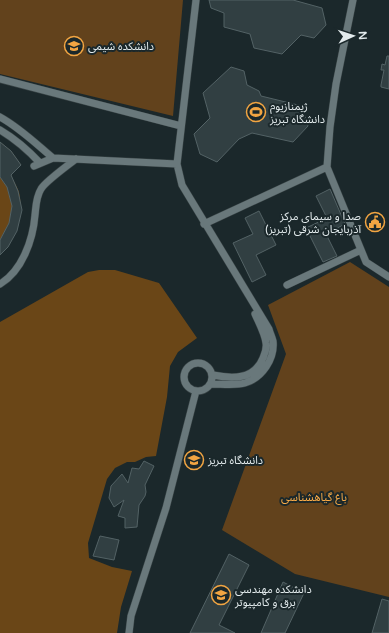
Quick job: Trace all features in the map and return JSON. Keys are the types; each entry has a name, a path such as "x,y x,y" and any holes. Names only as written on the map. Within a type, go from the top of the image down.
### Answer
{"street":[{"path":"196,0 176,164 182,185 204,224 269,329 273,341 272,353 267,367 258,377 240,384 211,384"},
{"path":"354,0 336,84 327,167 366,262 389,277"},
{"path":"0,79 181,126"},
{"path":"0,117 12,123 33,139 53,158"},
{"path":"0,130 15,139 27,149 37,165 53,158 176,164"},
{"path":"0,284 7,280 14,272 26,251 32,236 37,198 41,188 76,159"},
{"path":"204,224 327,167"},
{"path":"287,285 361,250"},
{"path":"213,375 236,378 243,377 254,372 261,363 266,352 266,342 263,332 246,292"},
{"path":"196,363 205,364 213,375 211,384 204,390 196,391 188,387 184,379 184,375 188,367 196,363"},
{"path":"129,633 131,616 166,508 196,391"}],"shaded area":[{"path":"0,142 11,151 21,165 11,175 19,192 21,210 15,234 0,255"},
{"path":"115,270 159,283 197,338 178,352 170,366 167,397 156,456 146,457 135,462 127,462 115,468 107,479 88,543 89,558 112,567 132,571 121,607 117,633 0,633 0,322 88,272"}],"green space":[{"path":"0,0 183,0 173,116 0,74"},
{"name":"باغ گیاهشناسی","path":"350,262 389,287 389,597 295,574 222,530 286,354 268,305"}],"building":[{"path":"209,0 293,0 322,8 326,25 314,38 301,35 282,54 254,48 250,34 224,27 224,13 211,8"},
{"path":"387,56 389,56 389,89 381,87 384,70 381,70 382,64 385,65"},
{"name":"ژیمنازیوم دانشگاه تبریز","path":"231,67 244,71 247,85 259,91 261,96 302,106 308,126 293,142 252,133 239,139 217,162 200,154 194,134 210,118 203,93"},
{"path":"0,142 11,151 21,165 11,175 18,191 22,210 17,231 8,247 0,255 0,240 9,223 12,206 7,187 0,177"},
{"path":"330,189 345,224 326,234 337,256 323,262 306,228 327,218 316,196"},
{"path":"259,211 276,245 256,255 266,275 252,282 233,243 253,234 245,218"},
{"path":"144,461 154,466 145,485 145,496 139,505 137,527 125,528 125,518 118,516 124,500 114,507 109,498 111,486 122,474 128,483 132,468 139,469"},
{"path":"100,536 119,540 114,560 93,556"},
{"name":"دانشکده مهندسی برق و کامپیوتر","path":"229,554 249,565 219,625 235,633 190,633"},
{"name":"دانشکده مهندسی برق و کامپیوتر","path":"283,582 304,593 285,633 261,633"},
{"path":"382,599 389,601 389,633 372,633"}],"place":[{"name":"دانشکده شیمی","path":"74,46"},
{"name":"ژیمنازیوم دانشگاه تبریز","path":"256,112"},
{"name":"صدا و سیمای مرکز آذربایجان شرقی (تبریز)","path":"375,222"},
{"name":"دانشگاه تبریز","path":"194,460"},
{"name":"دانشکده مهندسی برق و کامپیوتر","path":"221,595"}]}
